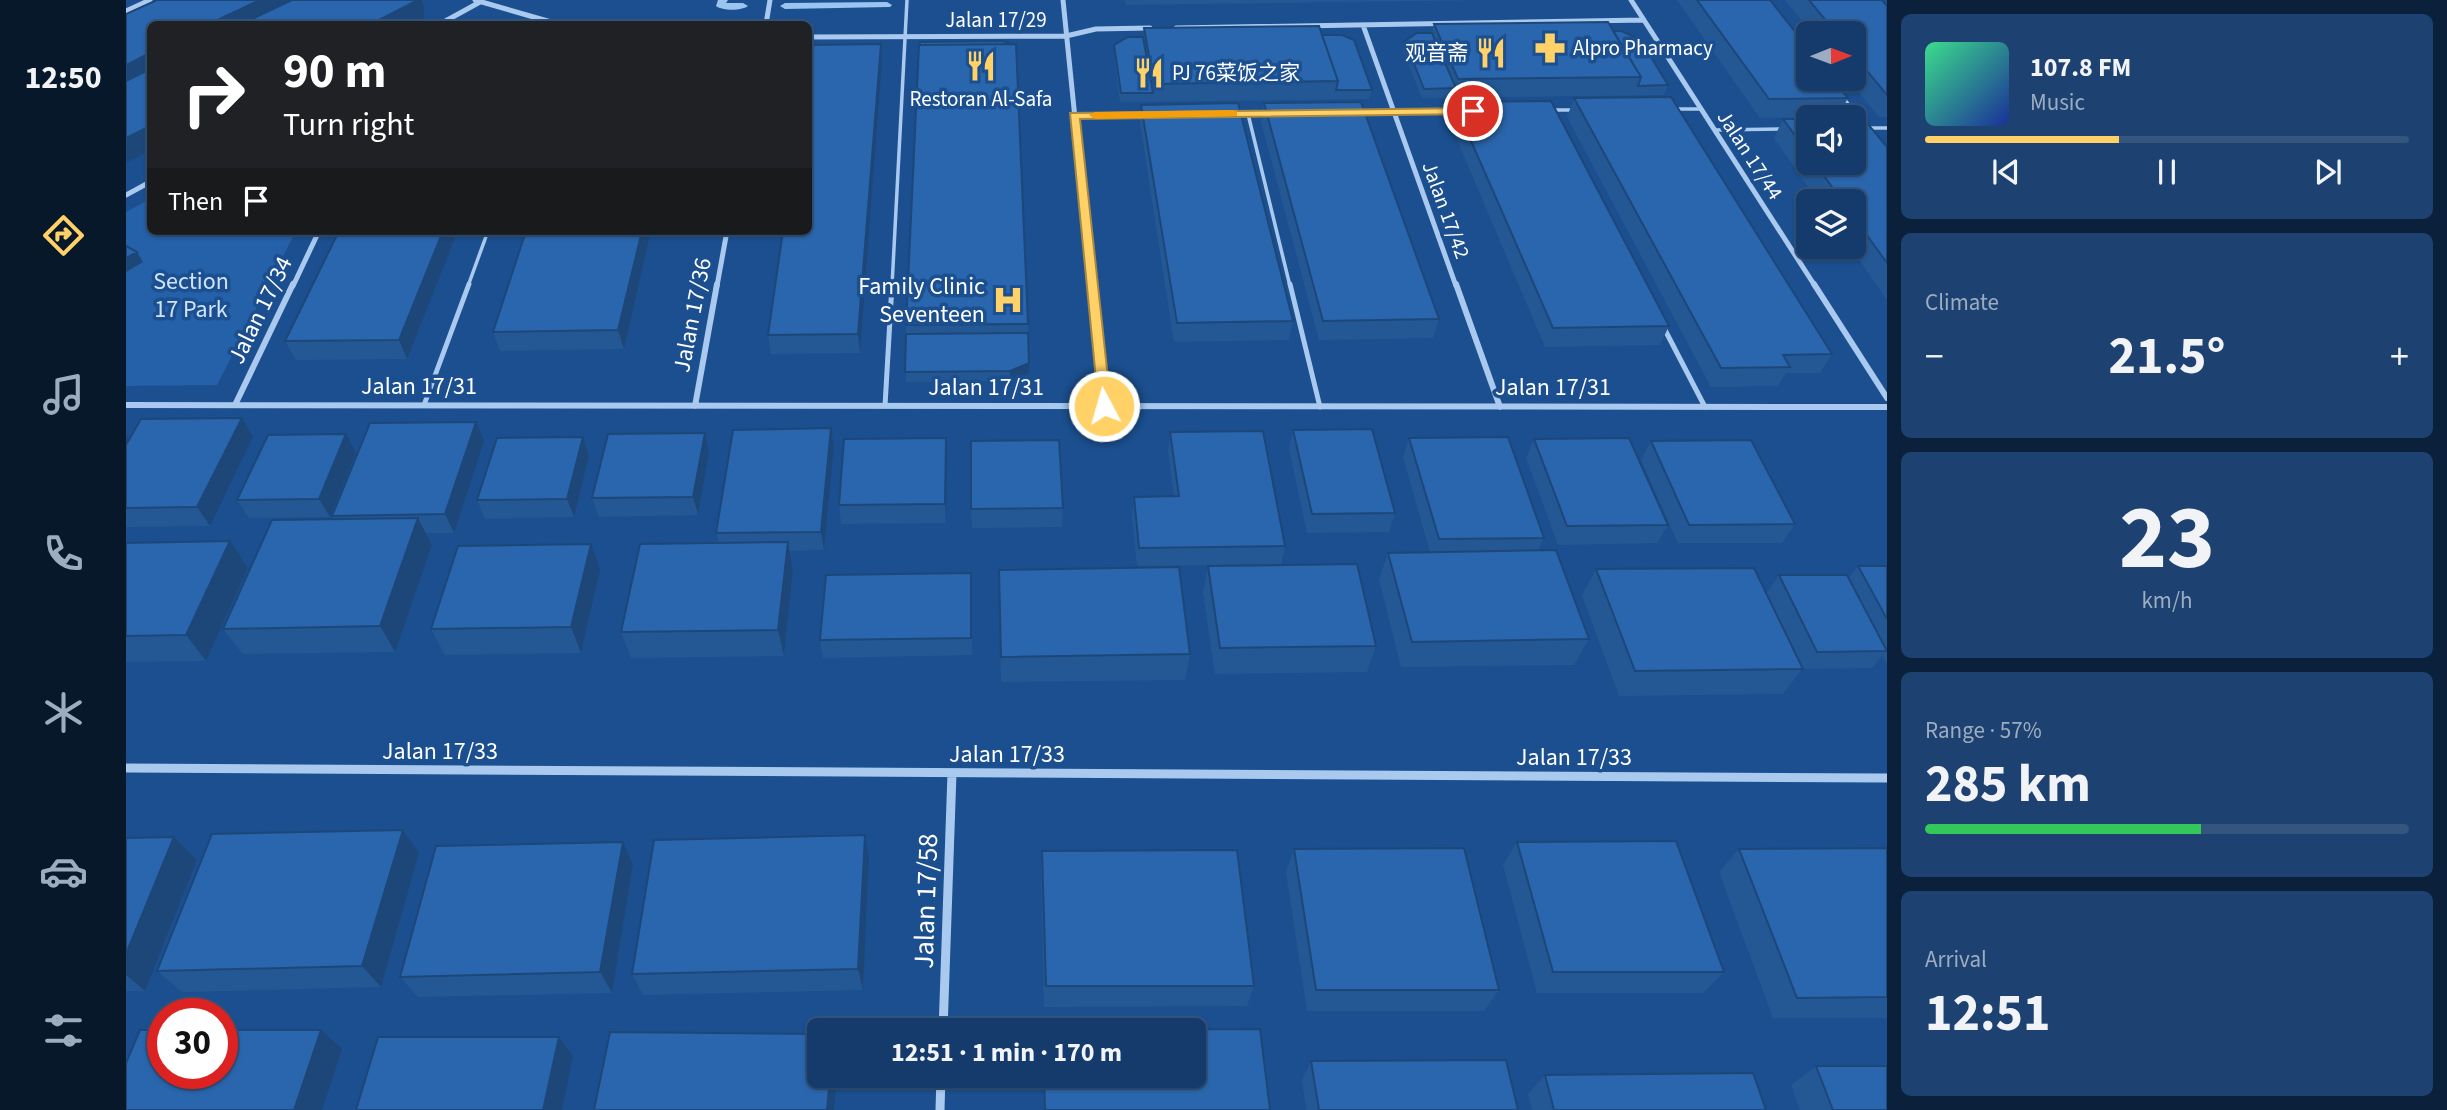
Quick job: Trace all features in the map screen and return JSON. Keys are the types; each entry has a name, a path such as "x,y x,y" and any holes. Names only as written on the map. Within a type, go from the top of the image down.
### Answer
{"street":[{"path":"126,11 150,0"},
{"path":"767,21 771,0"},
{"path":"1063,0 1104,406"},
{"name":"Jalan 17/44","path":"1631,0 1887,398"},
{"path":"445,21 477,1 547,21"},
{"name":"Jalan 17/29","path":"812,37 1066,36 1096,29 1644,20"},
{"name":"Jalan 17/42","path":"1363,24 1500,407"},
{"path":"126,195 147,184"},
{"name":"Jalan 17/34","path":"235,405 317,235"},
{"name":"Jalan 17/36","path":"695,406 726,235"},
{"name":"Jalan 17/31","path":"126,405 1887,407"},
{"name":"Jalan 17/33","path":"126,768 1887,778"},
{"name":"Jalan 17/58","path":"943,1018 952,772"},
{"path":"940,1110 941,1088"}],"lane":[{"path":"885,406 907,0"},
{"path":"1838,91 1874,137"},
{"path":"1661,109 1701,108"},
{"path":"1539,110 1579,110"},
{"path":"1552,110 1559,123"},
{"path":"1354,112 1460,111"},
{"path":"1234,114 1274,113"},
{"path":"1248,114 1320,407"},
{"path":"1074,116 1154,115"},
{"path":"1867,128 1887,128"},
{"path":"1715,130 1794,129"},
{"path":"424,405 487,235"},
{"path":"1661,320 1705,407"}],"green space":[{"name":"Section 17 Park","path":"147,201 147,235 294,235 217,385 126,386 126,212"}],"building":[{"path":"157,0 260,0 215,21 147,21 147,54 126,65 126,14"},
{"path":"292,0 418,0 377,21 248,21"},
{"path":"1697,0 1770,0 1796,33 1796,91 1842,91 1848,98 1769,99"},
{"path":"1809,0 1882,0 1887,6 1887,95 1866,70 1866,21 1826,21"},
{"path":"1608,22 1641,77 1458,79 1434,24"},
{"path":"1319,26 1338,81 1154,84 1144,28"},
{"path":"1613,31 1621,31 1640,39 1668,85 1638,86 1641,77"},
{"path":"1417,33 1432,33 1456,88 1424,89 1405,41"},
{"path":"1322,35 1342,35 1354,40 1372,90 1336,90 1338,81"},
{"path":"1128,37 1143,37 1153,93 1121,93 1114,45"},
{"path":"1003,41 1011,44 920,45 920,42"},
{"path":"881,44 858,334 768,335 782,235 812,235 812,45"},
{"path":"1016,44 1028,324 906,325 919,45"},
{"path":"147,70 147,128 126,138 126,81"},
{"path":"1671,97 1832,354 1783,355 1790,367 1721,368 1574,98"},
{"path":"1551,101 1669,326 1553,328 1454,102"},
{"path":"1361,102 1439,319 1323,321 1264,103"},
{"path":"1238,103 1293,321 1177,323 1141,105"},
{"path":"1783,119 1796,119 1796,137"},
{"path":"1866,122 1887,147 1887,263 1866,234 1866,189 1833,189 1824,175 1866,175"},
{"path":"337,235 441,235 399,340 285,341"},
{"path":"525,235 641,235 618,330 493,332"},
{"path":"126,246 137,252 126,258"},
{"path":"1028,333 1029,363 1010,371 905,372 906,334"},
{"path":"242,418 197,507 126,508 126,445 141,419"},
{"path":"476,422 445,514 332,516 370,423"},
{"path":"831,428 821,532 716,533 733,430"},
{"path":"1372,429 1395,513 1312,514 1293,430"},
{"path":"1263,431 1285,546 1139,548 1134,497 1179,496 1170,432"},
{"path":"705,433 693,497 592,498 608,434"},
{"path":"346,434 319,499 237,500 268,435"},
{"path":"583,437 567,499 477,500 497,438"},
{"path":"1508,437 1544,538 1439,539 1409,438"},
{"path":"946,438 945,504 839,505 844,439"},
{"path":"1629,438 1668,525 1567,526 1534,439"},
{"path":"1059,440 1063,508 971,509 971,441"},
{"path":"1751,440 1795,524 1689,525 1651,441"},
{"path":"418,518 380,626 223,629 272,520"},
{"path":"230,541 186,635 126,636 126,543"},
{"path":"788,542 778,630 621,632 640,544"},
{"path":"591,544 571,627 431,629 458,546"},
{"path":"1556,550 1589,639 1412,642 1388,553"},
{"path":"1357,564 1376,646 1220,648 1208,566"},
{"path":"1858,566 1887,566 1887,619"},
{"path":"1179,567 1190,654 1001,657 999,570"},
{"path":"1754,568 1803,669 1635,671 1596,569"},
{"path":"971,573 971,638 820,640 826,575"},
{"path":"1779,575 1847,575 1887,651 1817,652"},
{"path":"403,830 362,966 157,971 212,834"},
{"path":"865,835 858,969 632,974 654,840"},
{"path":"174,837 126,954 126,838"},
{"path":"1676,841 1724,972 1553,972 1517,842"},
{"path":"623,842 600,972 400,977 436,846"},
{"path":"1464,848 1499,990 1316,990 1294,849"},
{"path":"1887,848 1887,997 1797,998 1739,849"},
{"path":"1237,850 1254,986 1046,986 1042,851"},
{"path":"1206,1029 1260,1029 1270,1110 1045,1110 1044,1088 1206,1088"},
{"path":"140,1030 147,1030 147,1089 238,1089 238,1030 321,1030 294,1110 126,1110 126,1063"},
{"path":"610,1032 807,1034 807,1088 829,1088 827,1110 594,1110"},
{"path":"378,1037 559,1037 543,1110 356,1110"},
{"path":"1506,1060 1518,1110 1319,1110 1311,1061"},
{"path":"1816,1066 1887,1066 1887,1110 1833,1110"},
{"path":"1753,1073 1766,1110 1554,1110 1545,1075"}],"waterway":[{"path":"723,0 721,6 743,6"},
{"path":"785,6 887,5"}],"slow traffic":[{"path":"1095,115 1233,114"}],"place":[{"name":"Alpro Pharmacy","path":"1550,48"},
{"name":"观音斋","path":"1491,53"},
{"name":"Restoran Al-Safa","path":"981,66"},
{"name":"PJ 76菜饭之家","path":"1149,73"},
{"name":"Family Clinic Seventeen","path":"1008,300"}],"route":[{"path":"1104,406 1074,116 1473,111"}]}
